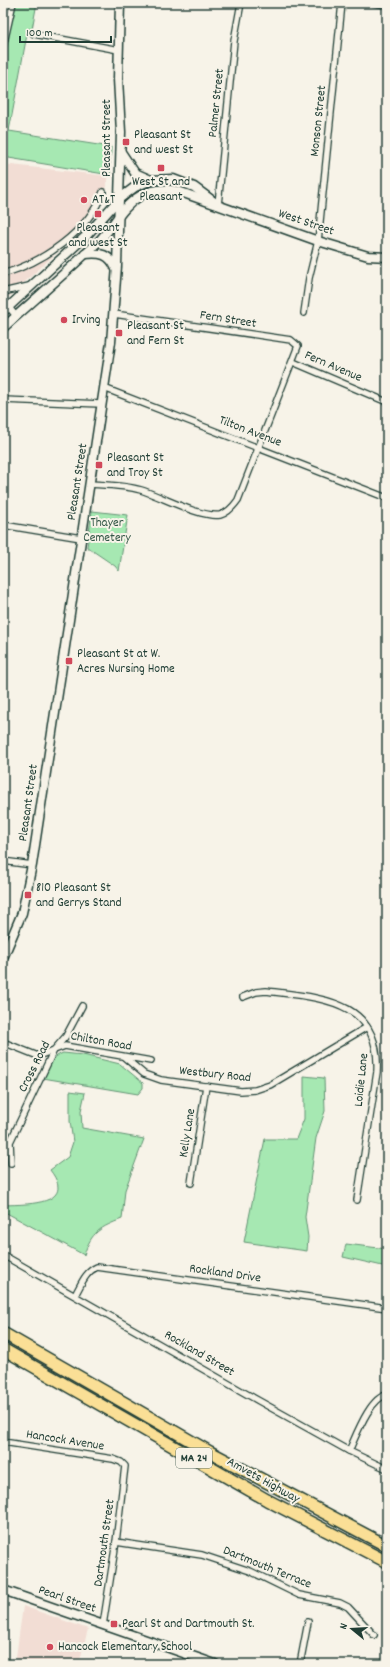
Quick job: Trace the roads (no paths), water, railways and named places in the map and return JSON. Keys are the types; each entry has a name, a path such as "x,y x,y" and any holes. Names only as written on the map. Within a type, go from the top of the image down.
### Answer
{"highway":[{"name":"Amvets Highway","path":"3,1333 197,1444 387,1546"},
{"name":"Amvets Highway","path":"3,1349 268,1500 387,1562"}],"main road":[{"name":"Pleasant Street","path":"3,958 5,948 22,912 32,866 114,314 119,215 120,3"},
{"path":"120,152 135,173 151,180"},
{"name":"West Street","path":"5,306 33,284 87,235 119,199 132,188 151,180 167,179 184,182 194,187 218,206"},
{"name":"West Street","path":"3,328 85,254 105,234 128,205 140,196 161,189 178,191 318,241 368,256 387,257"},
{"path":"85,254 96,253 105,255 112,260 117,270"},
{"name":"Pearl Street","path":"3,1590 215,1664"}],"street":[{"path":"3,47 13,3"},
{"name":"Palmer Street","path":"218,206 234,41 241,3"},
{"name":"Monson Street","path":"304,313 309,278 318,241 342,3"},
{"path":"374,3 387,5"},
{"path":"34,34 119,50"},
{"path":"3,274 21,268 45,256 90,218 103,192"},
{"path":"3,292 33,284"},
{"path":"5,306 16,316"},
{"name":"Fern Street","path":"114,314 291,340 298,346 293,362"},
{"path":"89,484 139,490 200,512 214,515 227,512 238,500 293,362"},
{"name":"Fern Avenue","path":"293,362 387,402"},
{"name":"Tilton Avenue","path":"104,388 387,498"},
{"path":"3,400 101,404"},
{"path":"3,525 81,538"},
{"path":"3,861 32,866"},
{"name":"Loidie Lane","path":"243,997 256,992 266,991 328,1000 350,1009 367,1027 374,1039 378,1056 357,1200"},
{"name":"Cross Road","path":"11,1163 10,1142 54,1050 66,1036 82,1006"},
{"name":"Westbury Road","path":"124,1057 144,1074 161,1080 241,1091 255,1090 270,1085 367,1027"},
{"name":"Chilton Road","path":"3,1042 38,1056 65,1046 151,1061"},
{"name":"Kelly Lane","path":"191,1184 206,1086"},
{"name":"Rockland Street","path":"3,1254 349,1451 387,1469"},
{"name":"Rockland Drive","path":"75,1295 86,1275 91,1269 97,1267 387,1308"},
{"path":"349,1451 377,1398 387,1395"},
{"name":"Hancock Avenue","path":"3,1442 113,1459 124,1464"},
{"name":"Dartmouth Street","path":"103,1625 126,1471 124,1464"},
{"name":"Dartmouth Terrace","path":"116,1542 202,1555 246,1570 299,1595 342,1603 348,1607 374,1635"},
{"path":"300,1664 308,1622"}],"place":[{"name":"Pleasant St and west St","path":"126,142"},
{"name":"West St and Pleasant","path":"161,168"},
{"name":"AT&T","path":"84,200"},
{"name":"Pleasant and west St","path":"98,214"},
{"name":"Irving","path":"64,320"},
{"name":"Pleasant St and Fern St","path":"119,333"},
{"name":"Pleasant St and Troy St","path":"99,465"},
{"name":"Pleasant St at W. Acres Nursing Home","path":"69,661"},
{"name":"810 Pleasant St and Gerrys Stand","path":"28,895"},
{"name":"Pearl St and Dartmouth St.","path":"114,1624"},
{"name":"Hancock Elementary School","path":"50,1647"}],"park label":[{"name":"Thayer Cemetery","path":"107,530"}]}
